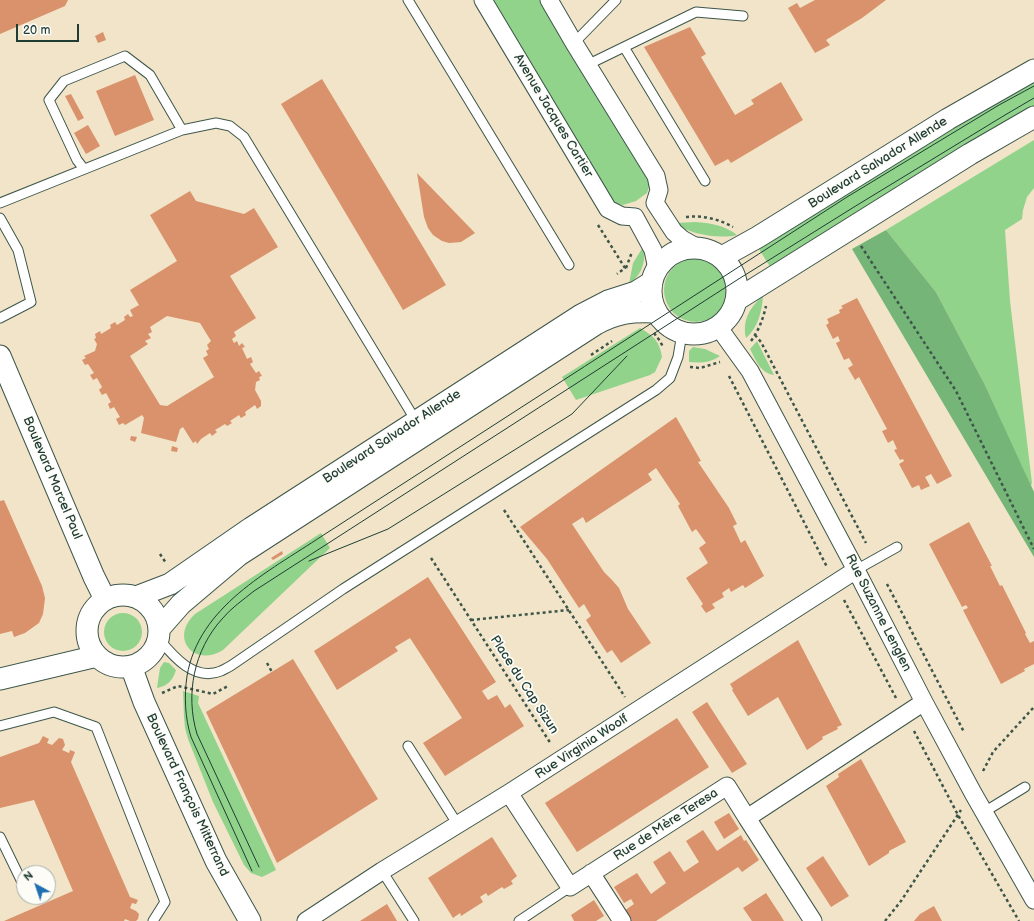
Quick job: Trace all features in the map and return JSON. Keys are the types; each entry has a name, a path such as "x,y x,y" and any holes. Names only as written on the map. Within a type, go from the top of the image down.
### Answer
{"street":[{"name":"Avenue Jacques Cartier","path":"483,0 608,209 622,216 635,217"},
{"path":"548,0 656,176 659,190 655,203 643,214 635,217 653,250 654,275 651,297 654,321 682,333 695,335 708,333 719,328 731,315 738,299 737,280 733,271 722,257 710,250 696,247 682,239 674,232 655,203"},
{"name":"Boulevard Salvador Allende","path":"722,257 758,237 948,119 1034,70"},
{"path":"738,299 970,154 1034,117"},
{"path":"654,275 667,257 680,250 696,247"},
{"name":"Boulevard Salvador Allende","path":"136,597 170,584 257,524 581,315 608,301 636,292 654,275"},
{"name":"Boulevard Salvador Allende","path":"159,633 181,604 239,554 596,324 617,314 639,311 654,321"},
{"name":"Rue Suzanne Lenglen","path":"719,328 750,370 924,702 1034,900"},
{"name":"Boulevard Marcel Paul","path":"0,356 94,577 105,599"},
{"name":"Rue Virginia Woolf","path":"306,921 382,871 509,794 856,570"},
{"path":"122,595 136,597 145,602 157,619 159,633 153,651 149,655 141,662 131,666 122,667 104,662 97,656 89,643 87,623 94,609 105,599 122,595"},
{"path":"0,679 97,656"},
{"name":"Boulevard François Mitterrand","path":"131,666 144,702 216,860 250,921"},
{"path":"813,921 747,818 924,702"},
{"name":"Rue de Mère Teresa","path":"570,887 727,786 747,818"},
{"path":"509,794 570,887"},
{"path":"591,873 622,921"}],"lane":[{"path":"408,0 570,265"},
{"path":"574,43 616,0"},
{"path":"587,65 696,12 743,16"},
{"path":"624,47 705,181"},
{"path":"84,170 77,160 49,100 64,81 124,56 150,75 182,130"},
{"path":"0,203 182,130 216,123 230,126 244,137 416,421"},
{"path":"0,218 18,250 31,302 0,318"},
{"path":"159,633 183,665 193,670 210,674 221,671 232,665 342,589 656,390 670,378 678,357 682,333"},
{"path":"856,570 897,547"},
{"path":"0,726 54,712 96,727 165,902 153,921"},
{"path":"408,746 458,825"},
{"path":"984,812 1025,787"},
{"path":"0,837 16,870"},
{"path":"382,871 414,921"},
{"path":"518,921 570,887"}],"path":[{"path":"680,218 694,216 704,217 722,221 736,228"},
{"path":"858,242 956,391 1034,549"},
{"path":"624,273 634,249"},
{"path":"751,341 761,325 768,298"},
{"path":"654,321 665,352"},
{"path":"755,335 771,362 869,550"},
{"path":"589,356 614,340"},
{"path":"687,366 700,368 719,363 726,359"},
{"path":"719,363 723,368"},
{"path":"727,373 831,574"},
{"path":"504,510 635,712"},
{"name":"Place du Cap Sizun","path":"431,558 561,760"},
{"path":"885,580 965,734"},
{"path":"844,599 897,700"},
{"name":"Place du Cap Sizun","path":"471,620 569,610"},
{"path":"267,663 272,672"},
{"path":"1006,740 1034,708"},
{"path":"913,728 958,815 1019,921"},
{"path":"980,763 1002,802"},
{"path":"886,921 958,815"}],"green space":[{"path":"491,0 542,0 646,172 650,184 647,193 636,201 623,205 615,203"},
{"path":"1034,77 1034,109 772,270 757,246"},
{"path":"1034,140 1034,188 1027,197 1022,219 1005,230 1010,301 1032,483 1031,486 985,385 936,292 886,230"},
{"path":"695,222 717,225 737,235 705,235 689,230 676,223"},
{"path":"886,230 936,292 985,385 1034,492 1034,557 852,249"},
{"path":"643,247 644,258 642,268 637,277 629,284 633,263"},
{"path":"690,258 702,258 719,267 726,278 728,290 726,302 719,313 702,322 690,322 678,317 669,308 664,296 664,284 669,272 678,263"},
{"path":"763,296 759,319 754,329 746,338 745,325 748,314"},
{"path":"640,328 649,333 660,347 662,357 655,372 576,400 562,377"},
{"path":"757,341 774,375 765,372 762,369 750,349"},
{"path":"693,347 705,349 720,356 705,362 689,362 689,351"},
{"path":"321,533 330,548 223,650 212,655 203,655 195,653 188,648 185,641 184,632 188,623 195,614"},
{"path":"119,613 127,613 137,618 141,625 141,639 137,646 127,651 119,651 109,646 107,643 104,636 104,628 109,618 112,616"},
{"path":"164,662 169,663 176,670 170,682 157,688 160,668"},
{"path":"183,691 199,696 198,703 276,870 262,877 251,873 244,865 213,802 185,728"}],"building":[{"path":"0,0 68,0 65,6 0,34"},
{"path":"815,0 886,0 862,18 826,40 830,45 815,53 788,8 797,3 800,8"},
{"path":"690,27 706,54 701,57 735,115 754,104 751,100 781,82 803,120 731,163 728,159 715,166 644,47"},
{"path":"103,32 106,40 98,43 95,36"},
{"path":"135,75 154,120 115,136 96,91"},
{"path":"322,79 446,285 403,310 281,104"},
{"path":"71,94 84,118 78,121 65,96"},
{"path":"88,125 100,146 86,154 74,133"},
{"path":"417,173 475,233 461,242 449,243 442,241 433,235 428,228 424,217"},
{"path":"190,191 196,201 244,214 254,208 278,247 230,276 256,318 234,332 236,336 232,339 234,343 237,341 239,346 242,343 245,347 242,348 247,359 251,357 253,362 250,364 256,373 259,371 262,376 259,377 260,380 256,382 255,390 261,401 261,406 257,409 255,405 245,412 246,415 241,418 239,415 230,421 232,423 227,426 225,424 215,430 217,432 212,436 210,433 201,439 197,444 196,441 193,443 183,427 180,429 176,442 141,433 144,418 142,415 125,425 123,423 119,425 116,419 120,417 114,407 110,409 108,404 111,402 106,393 102,395 99,390 102,387 97,378 93,380 90,375 94,373 88,364 85,365 82,360 86,358 84,356 95,351 97,344 94,339 96,338 95,334 100,331 101,334 111,328 110,325 115,322 117,325 125,320 124,317 128,314 130,317 133,316 130,310 139,305 130,290 177,261 150,215","holes":["167,316 200,323 211,341 207,345 209,349 206,351 208,355 203,358 214,377 167,406 160,405 130,356 148,344 145,341 151,338 148,334 152,332 150,327"]},
{"path":"857,298 952,476 937,484 931,474 925,477 930,486 921,490 919,485 912,488 899,464 904,461 903,459 900,460 894,450 897,449 893,440 888,443 882,431 887,429 859,377 855,380 848,368 853,365 849,358 844,360 836,343 840,341 838,336 833,339 826,325 829,323 827,319 840,313 839,310 843,308 841,306"},
{"path":"676,417 701,461 698,462 729,508 737,524 733,526 741,543 745,540 764,576 745,588 743,585 731,592 729,588 722,593 724,597 712,604 715,608 706,613 701,606 703,604 686,578 708,563 699,548 706,543 696,529 692,532 678,506 680,504 656,468 648,474 652,480 586,523 583,517 572,524 604,572 619,588 628,609 651,643 621,663 612,650 607,653 596,636 586,620 591,616 584,604 579,608 547,559 520,527"},
{"path":"131,436 137,437 135,442 130,440"},
{"path":"172,446 178,448 177,452 171,451"},
{"path":"4,500 42,586 45,598 43,614 39,623 25,633 14,637 12,631 0,634 0,501"},
{"path":"969,522 992,566 990,566 1000,586 1002,585 1026,633 1025,634 1030,643 1034,641 1034,664 1024,669 1025,671 1001,684 963,610 968,608 966,605 962,607 929,544"},
{"path":"282,551 283,554 273,560 271,558"},
{"path":"428,577 496,682 482,691 488,700 497,695 505,708 510,704 524,726 445,776 423,743 462,718 410,638 395,647 398,651 337,690 314,651"},
{"path":"798,640 842,725 837,727 838,729 822,737 823,739 807,750 778,697 748,716 730,684"},
{"path":"293,659 378,799 277,863 206,712"},
{"path":"707,702 747,764 732,773 692,712"},
{"path":"677,718 709,767 577,852 545,803"},
{"path":"43,736 49,739 47,743 52,745 59,738 63,739 65,745 62,750 69,753 70,750 75,752 71,762 130,897 138,900 136,904 132,903 130,908 139,914 136,921 125,919 124,921 4,921 41,905 56,905 56,898 73,891 34,800 0,808 0,757 39,743"},
{"path":"861,759 906,842 889,851 889,853 869,866 826,786 839,777 838,774"},
{"path":"729,813 739,829 724,839 714,822"},
{"path":"703,830 717,851 741,835 759,860 742,872 738,867 656,921 630,921 624,911 634,904 631,899 624,903 614,887 637,873 651,894 666,883 653,862 670,851 684,872 699,862 686,841"},
{"path":"492,837 517,876 511,881 513,884 504,889 502,887 488,896 486,893 480,897 483,902 461,916 460,913 453,918 428,878"},
{"path":"823,856 849,896 831,907 806,868"},
{"path":"766,893 784,921 752,921 743,908"},
{"path":"594,900 604,916 596,921 574,921 571,915"},
{"path":"387,904 397,921 360,921"},
{"path":"934,906 942,921 914,921 920,914"}],"tram line":[{"path":"252,871 191,737 186,715 186,684 194,651 206,630 221,610 239,593 280,563 847,197 999,105 1034,86"},
{"path":"259,867 197,734 193,719 192,688 194,673 199,658 212,631 229,611 254,591 737,280 1034,98"},
{"path":"309,561 388,529 572,414 627,356"}]}
